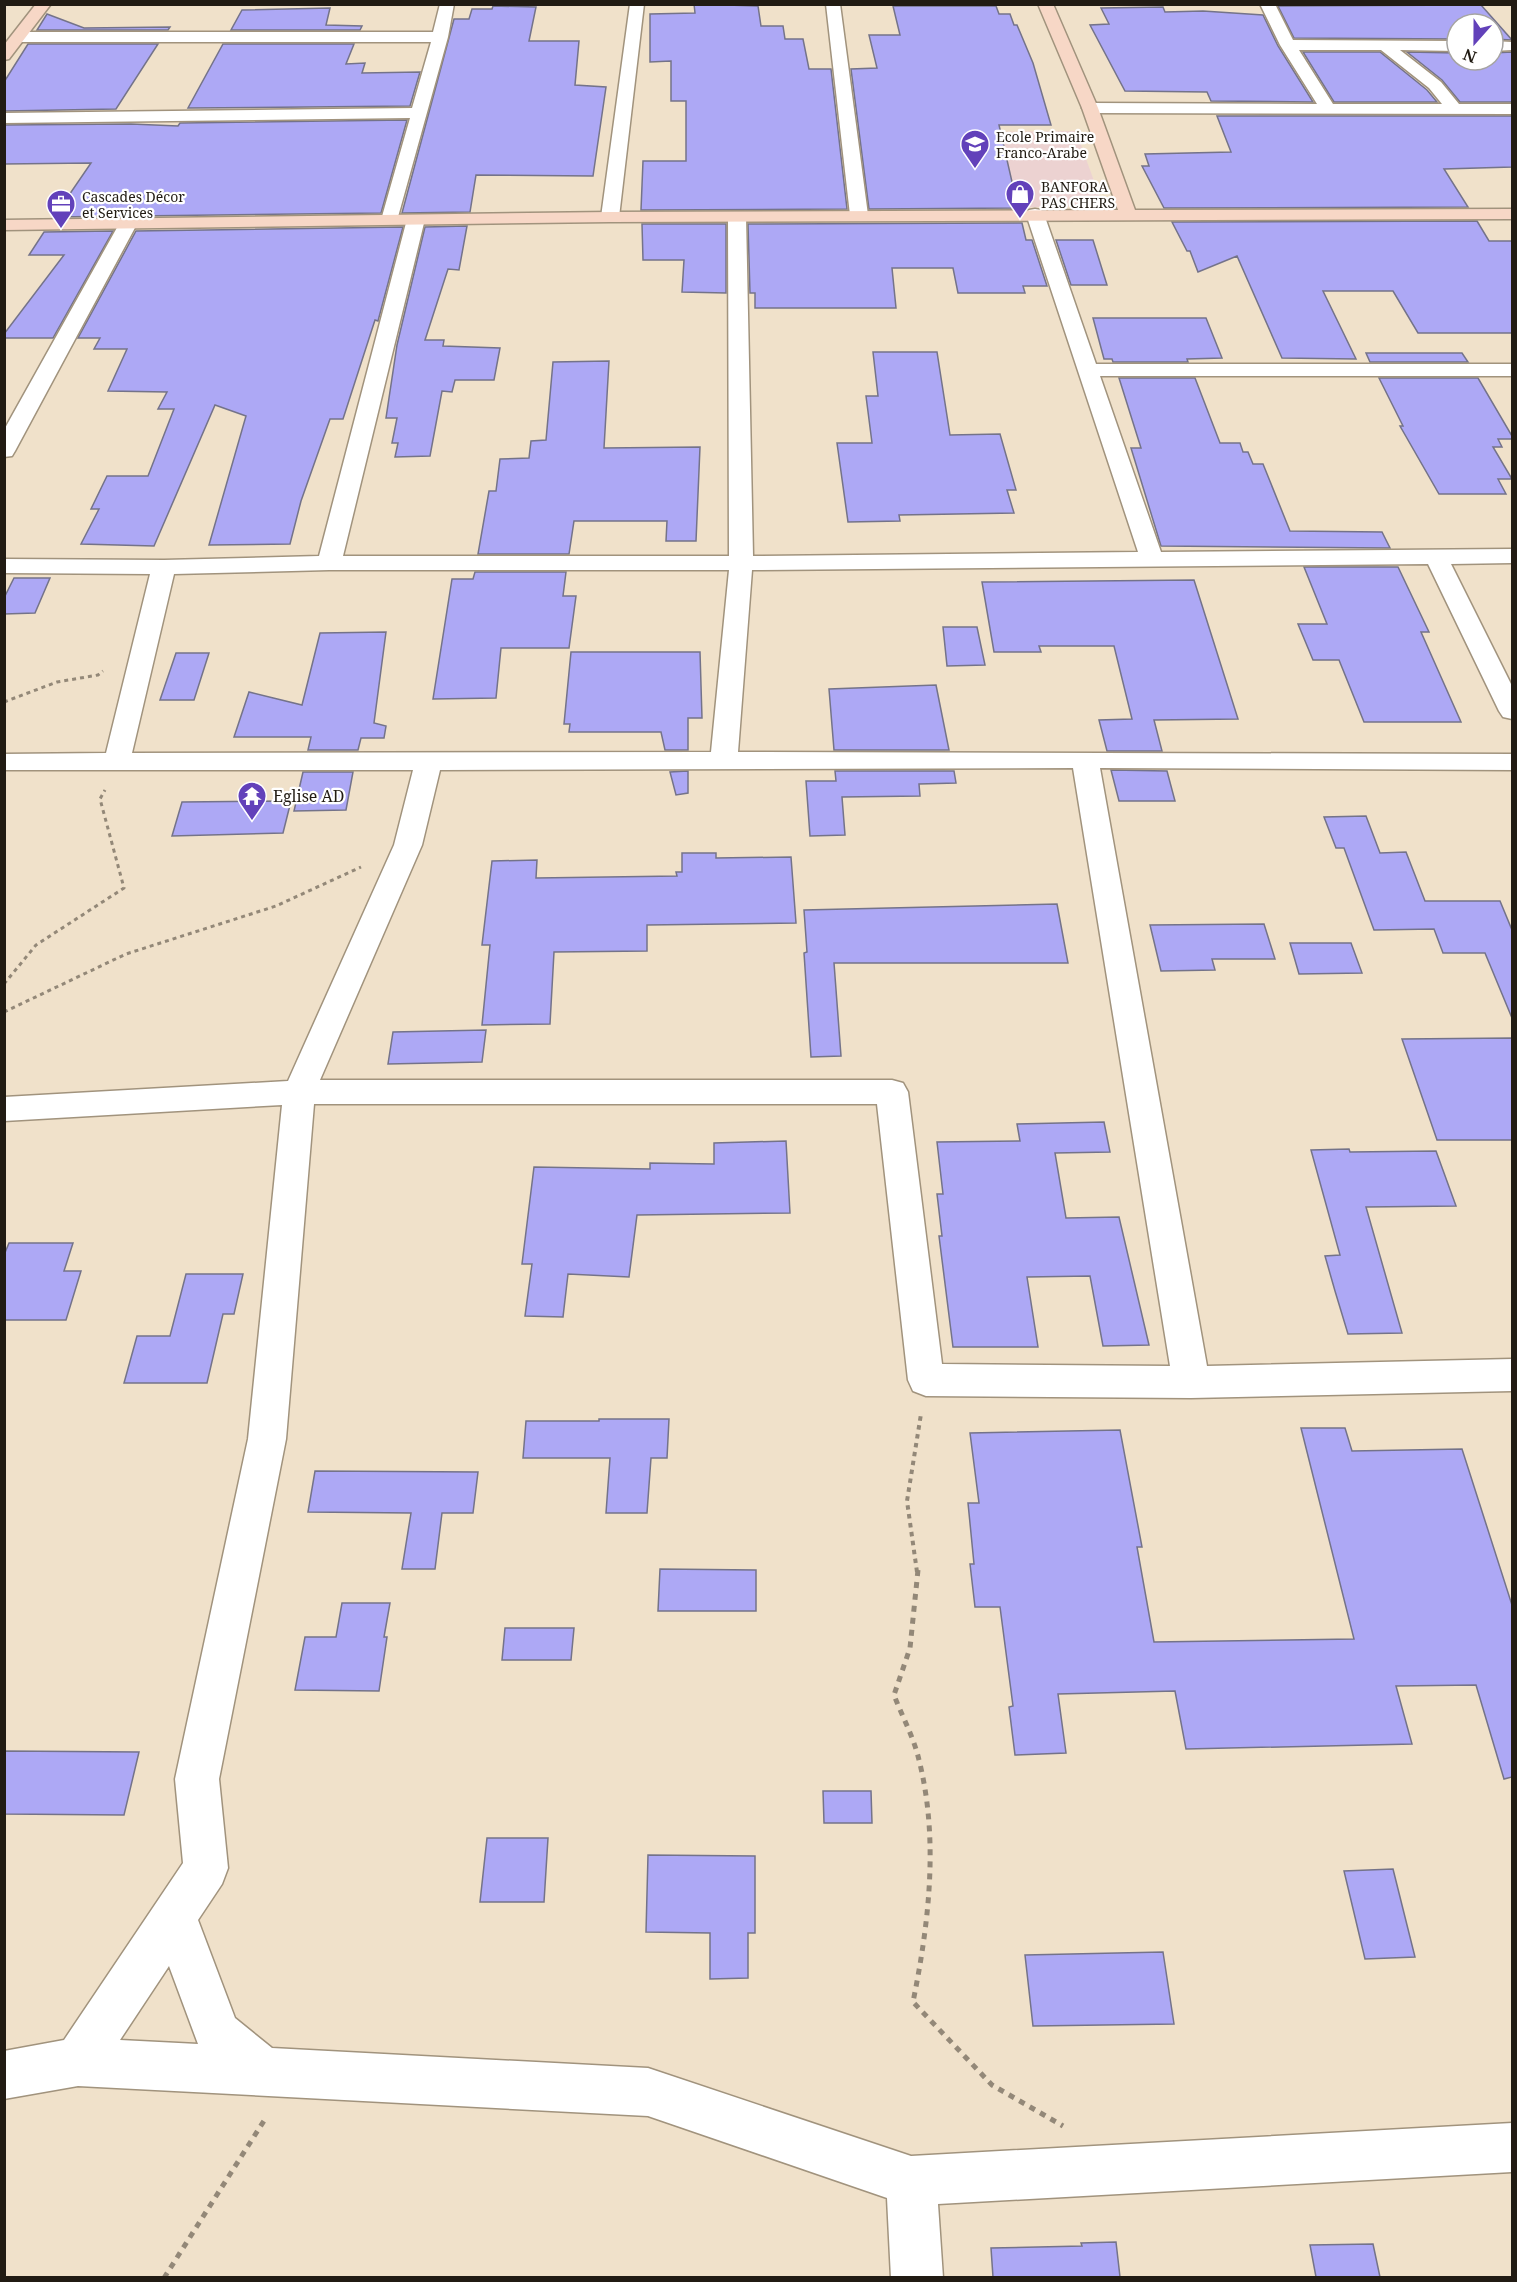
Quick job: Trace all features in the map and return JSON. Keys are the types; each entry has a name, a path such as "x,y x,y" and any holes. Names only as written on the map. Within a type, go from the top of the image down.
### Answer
{"main road":[{"path":"4,56 44,4"},
{"path":"1045,4 1090,108 1128,214"},
{"path":"4,225 859,215 1512,214"}],"street":[{"path":"390,219 447,4"},
{"path":"610,217 637,4"},
{"path":"833,4 859,215"},
{"path":"1268,4 1288,45 1329,110"},
{"path":"19,37 440,37"},
{"path":"1288,45 1445,46"},
{"path":"1385,46 1436,85 1455,109"},
{"path":"1090,108 1512,109"},
{"path":"4,118 417,113"},
{"path":"1035,214 1152,560"},
{"path":"724,761 741,563 737,216"},
{"path":"329,563 416,219"},
{"path":"4,451 128,225"},
{"path":"1088,370 1512,370"},
{"path":"4,567 1512,556"},
{"path":"1436,557 1512,711"},
{"path":"117,762 164,567"},
{"path":"1085,760 1191,1382"},
{"path":"4,762 1085,760 1512,762"},
{"path":"78,2062 206,1868 197,1779 267,1439 299,1092 408,845 429,761"},
{"path":"4,1109 299,1092 892,1092 926,1380 1191,1382 1512,1375"},
{"path":"174,1917 217,2034 279,2072"},
{"path":"4,2075 78,2062 648,2092 911,2181 1512,2148"},
{"path":"911,2181 917,2277"}],"path":[{"path":"4,702 57,682 98,675 146,640"},
{"path":"4,984 36,945 124,888 100,799 117,762"},
{"path":"4,1012 126,954 276,906 408,845"},
{"path":"926,1380 907,1501 918,1566 910,1648 894,1695 918,1758 931,1827 925,1944 913,2002 992,2085 1064,2127"},
{"path":"164,2277 279,2072"}],"shaded area":[{"name":"Ecole Primaire Franco-Arabe","path":"1076,131 1103,206 865,210 854,133"}],"building":[{"path":"694,4 758,6 761,26 783,26 785,39 803,39 809,69 831,69 847,209 641,210 643,161 686,161 686,101 671,101 671,61 650,62 650,14 695,13"},
{"path":"1481,5 1487,12 1445,12 1445,39 1294,38 1278,6"},
{"path":"493,6 536,7 529,41 579,41 575,85 606,87 593,176 476,175 470,212 402,213 454,19 469,19 472,9 492,9"},
{"path":"893,6 996,6 999,14 1010,14 1014,25 1017,25 1033,63 1051,125 999,125 1018,208 869,209 851,69 877,68 869,35 900,35"},
{"path":"1163,7 1165,12 1203,11 1263,15 1278,46 1313,102 1211,101 1207,92 1125,91 1090,25 1109,24 1101,8"},
{"path":"330,8 326,25 362,26 360,30 231,30 242,10"},
{"path":"47,14 84,28 170,27 168,30 37,30"},
{"path":"1505,32 1512,40 1505,40"},
{"path":"28,44 158,44 116,109 4,111 4,82"},
{"path":"223,44 354,44 346,64 365,63 362,73 420,72 410,106 188,108"},
{"path":"1303,52 1380,52 1427,90 1437,102 1334,102"},
{"path":"1407,52 1445,53 1445,72 1505,72 1505,52 1512,52 1512,102 1460,102 1442,80"},
{"path":"1217,116 1512,116 1512,167 1444,169 1468,207 1164,208 1142,166 1149,166 1145,154 1231,152"},
{"path":"407,120 381,213 54,217 91,163 4,164 4,125 178,126 180,123"},
{"path":"1477,221 1489,241 1512,241 1512,333 1418,333 1393,291 1323,291 1356,359 1282,358 1237,256 1198,272 1190,251 1187,251 1172,222"},
{"path":"1022,223 1026,240 1032,240 1047,286 1023,286 1025,293 958,293 953,268 892,268 896,308 755,308 755,293 750,293 748,224"},
{"path":"642,224 726,224 726,293 682,292 684,260 643,260"},
{"path":"467,226 459,270 448,269 425,340 444,340 443,346 500,348 494,380 455,380 452,392 442,391 430,456 395,457 398,443 392,443 397,418 386,418 397,345 425,227"},
{"path":"403,227 378,321 375,320 343,419 330,419 301,501 290,544 209,545 246,416 215,405 154,546 81,544 99,509 91,509 107,476 148,476 174,409 158,409 167,392 108,391 127,349 94,349 100,338 78,338 136,231"},
{"path":"113,231 53,338 4,338 4,334 64,255 29,255 44,232"},
{"path":"1056,240 1093,240 1107,285 1071,285"},
{"path":"1093,318 1206,318 1222,358 1187,359 1188,362 1113,362 1112,359 1104,359"},
{"path":"873,352 937,352 950,435 1000,434 1016,490 1007,490 1014,513 899,515 900,521 848,522 837,443 872,443 866,396 878,396"},
{"path":"1366,353 1462,353 1468,362 1370,362"},
{"path":"609,361 604,448 700,447 696,541 666,541 667,521 574,521 569,554 478,554 489,491 496,491 500,459 529,458 531,441 546,440 553,362"},
{"path":"1119,378 1195,378 1220,443 1240,443 1243,452 1248,452 1253,464 1263,464 1290,531 1382,532 1390,548 1161,546 1131,448 1141,448"},
{"path":"1379,378 1478,378 1512,436 1512,439 1498,439 1502,447 1493,447 1512,479 1498,479 1506,494 1439,494 1400,426 1403,426"},
{"path":"1304,567 1398,567 1429,632 1421,632 1461,722 1364,722 1339,660 1313,660 1298,624 1327,624"},
{"path":"475,572 566,572 563,596 576,596 569,648 501,648 496,698 433,699 452,579 473,579"},
{"path":"14,578 50,578 35,613 4,614 4,598"},
{"path":"1194,580 1238,719 1154,720 1162,751 1107,751 1099,720 1132,719 1114,646 1039,646 1041,652 994,652 982,582"},
{"path":"943,627 977,627 985,665 947,666"},
{"path":"386,632 374,723 386,726 384,738 361,738 358,750 308,750 311,737 234,737 249,692 302,705 320,633"},
{"path":"571,652 700,652 702,718 688,718 688,750 665,750 661,732 569,732 570,724 564,724"},
{"path":"176,653 209,653 194,700 160,700"},
{"path":"936,685 949,750 834,750 829,689"},
{"path":"1111,770 1167,771 1175,801 1119,801"},
{"path":"688,771 688,793 676,795 670,772"},
{"path":"835,771 954,771 956,783 919,784 920,796 842,797 845,835 810,836 806,781 836,781"},
{"path":"303,772 353,772 346,810 294,811"},
{"path":"291,801 283,833 172,836 182,802"},
{"path":"1366,816 1380,853 1406,852 1425,901 1500,901 1512,930 1512,1018 1485,953 1443,953 1434,929 1374,930 1344,848 1336,848 1324,817"},
{"path":"682,853 716,853 716,858 791,857 796,923 647,925 647,951 554,952 550,1024 482,1025 490,945 482,945 492,861 537,860 536,878 677,876 676,872 682,872"},
{"path":"1057,904 1068,963 834,963 841,1056 811,1057 804,953 807,952 804,910"},
{"path":"1264,924 1275,959 1212,959 1215,970 1161,971 1150,925"},
{"path":"1290,943 1351,943 1362,973 1299,974"},
{"path":"486,1030 482,1062 388,1064 393,1032"},
{"path":"1512,1038 1512,1140 1437,1140 1402,1039"},
{"path":"1104,1122 1110,1152 1055,1153 1066,1218 1119,1217 1149,1345 1103,1346 1090,1276 1027,1277 1038,1347 953,1347 939,1236 942,1236 937,1194 943,1194 937,1142 1020,1141 1017,1124"},
{"path":"786,1141 790,1213 637,1215 629,1277 568,1274 563,1317 525,1316 532,1264 522,1264 534,1167 650,1169 650,1163 714,1164 714,1143"},
{"path":"1349,1149 1350,1152 1436,1151 1456,1206 1366,1207 1402,1333 1348,1334 1335,1291 1325,1256 1340,1255 1311,1150"},
{"path":"9,1243 73,1243 64,1271 81,1271 66,1320 4,1320 4,1255"},
{"path":"186,1274 243,1274 234,1314 223,1314 207,1383 124,1383 137,1336 170,1336"},
{"path":"599,1419 669,1419 667,1458 651,1458 647,1513 606,1513 610,1458 523,1458 526,1421 599,1421"},
{"path":"1301,1428 1345,1428 1352,1451 1462,1449 1512,1605 1512,1777 1504,1779 1476,1685 1396,1686 1412,1744 1186,1749 1175,1691 1058,1694 1066,1753 1015,1755 1009,1707 1013,1706 1000,1607 975,1607 970,1564 974,1564 968,1503 979,1503 970,1433 1120,1430 1142,1547 1137,1547 1154,1642 1354,1639"},
{"path":"315,1471 478,1472 473,1513 442,1513 435,1569 402,1569 411,1513 308,1512"},
{"path":"660,1569 756,1570 756,1611 658,1611"},
{"path":"342,1603 390,1603 379,1691 295,1690 305,1637 336,1637"},
{"path":"505,1628 574,1628 571,1660 502,1660"},
{"path":"4,1751 139,1752 124,1815 4,1814"},
{"path":"823,1791 871,1791 872,1823 824,1823"},
{"path":"487,1838 548,1838 544,1902 480,1902"},
{"path":"648,1855 755,1856 755,1933 748,1933 748,1978 710,1979 710,1933 646,1932"},
{"path":"1393,1869 1415,1957 1365,1959 1344,1871"},
{"path":"1163,1952 1174,2024 1033,2026 1025,1955"},
{"path":"1116,2242 1120,2277 993,2277 991,2248 1082,2246 1081,2243"},
{"path":"1373,2244 1380,2277 1316,2277 1310,2245"}],"place":[{"name":"Ecole Primaire Franco-Arabe","path":"975,170"},
{"name":"BANFORA PAS CHERS","path":"1020,220"},
{"name":"Cascades Décor et Services","path":"61,230"},
{"name":"Eglise AD","path":"252,822"}]}
